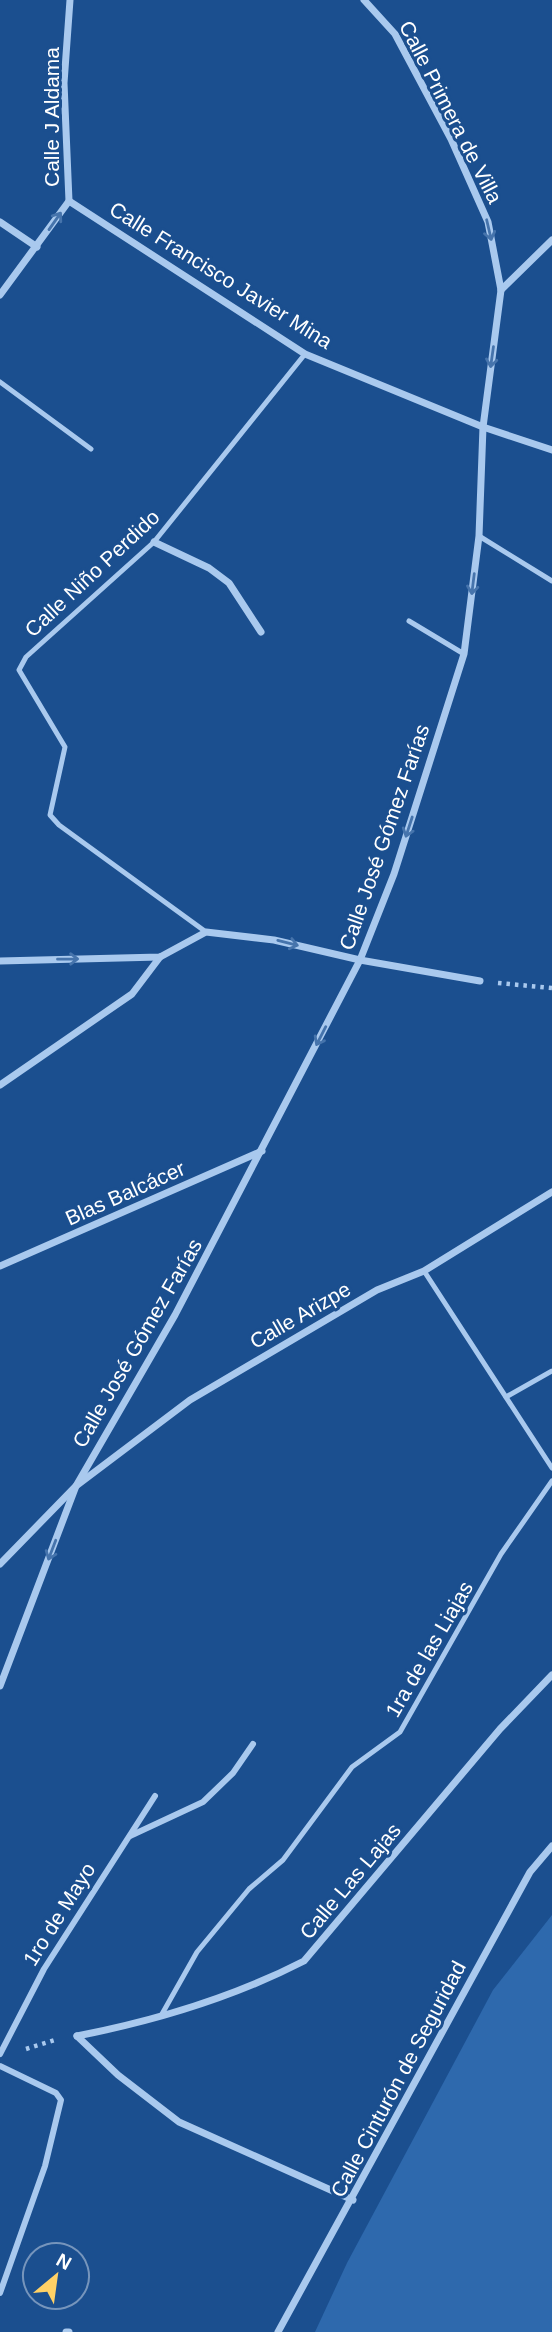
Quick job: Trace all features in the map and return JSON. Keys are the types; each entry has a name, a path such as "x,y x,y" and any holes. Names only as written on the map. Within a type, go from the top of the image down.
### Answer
{"street":[{"name":"Calle J Aldama","path":"0,295 69,201 64,83 70,0"},
{"name":"Calle Primera de Villa","path":"364,0 396,34 451,139 488,222 501,290"},
{"name":"Calle Francisco Javier Mina","path":"69,201 305,354 483,427 552,450"},
{"path":"0,222 37,247"},
{"path":"501,290 552,240"},
{"name":"Calle José Gómez Farías","path":"76,1486 175,1315 263,1151 360,960 394,874 464,654 479,536 483,427 501,290"},
{"path":"154,542 209,568 229,583 261,632"},
{"path":"0,1085 131,994 160,957 206,932 274,940 360,960 480,981"},
{"path":"0,961 160,957"},
{"name":"Blas Balcácer","path":"0,1266 263,1151"},
{"name":"Calle Arizpe","path":"76,1486 190,1400 377,1290 424,1271 552,1192"},
{"path":"0,1564 76,1486"},
{"path":"0,1686 76,1486"},
{"name":"Calle Las Lajas","path":"77,2036 135,2025 269,1979 304,1961 500,1729 552,1675"},
{"path":"128,1837 203,1802 233,1773 253,1744"},
{"name":"1ro de Mayo","path":"0,2054 44,1969 155,1796"},
{"name":"Calle Cinturón de Seguridad","path":"278,2332 353,2200 530,1872 552,1846"},
{"path":"77,2036 118,2075 179,2122 353,2200"},
{"path":"0,2066 56,2093 61,2100 45,2166 0,2292"}],"lane":[{"name":"Calle Niño Perdido","path":"206,932 59,825 50,815 65,747 19,670 26,657 154,542 305,354"},
{"path":"0,382 91,449"},
{"path":"479,536 552,582"},
{"path":"409,621 464,654"},
{"path":"424,1271 552,1468"},
{"path":"506,1397 552,1371"},
{"name":"1ra de las Liajas","path":"162,2014 197,1952 249,1889 283,1860 352,1767 400,1732 501,1554 552,1481"}],"path":[{"path":"480,981 552,988"},
{"path":"20,2052 39,2043 77,2036"}],"shaded area":[{"path":"552,1915 552,2332 315,2332 347,2263 493,1990"}]}
